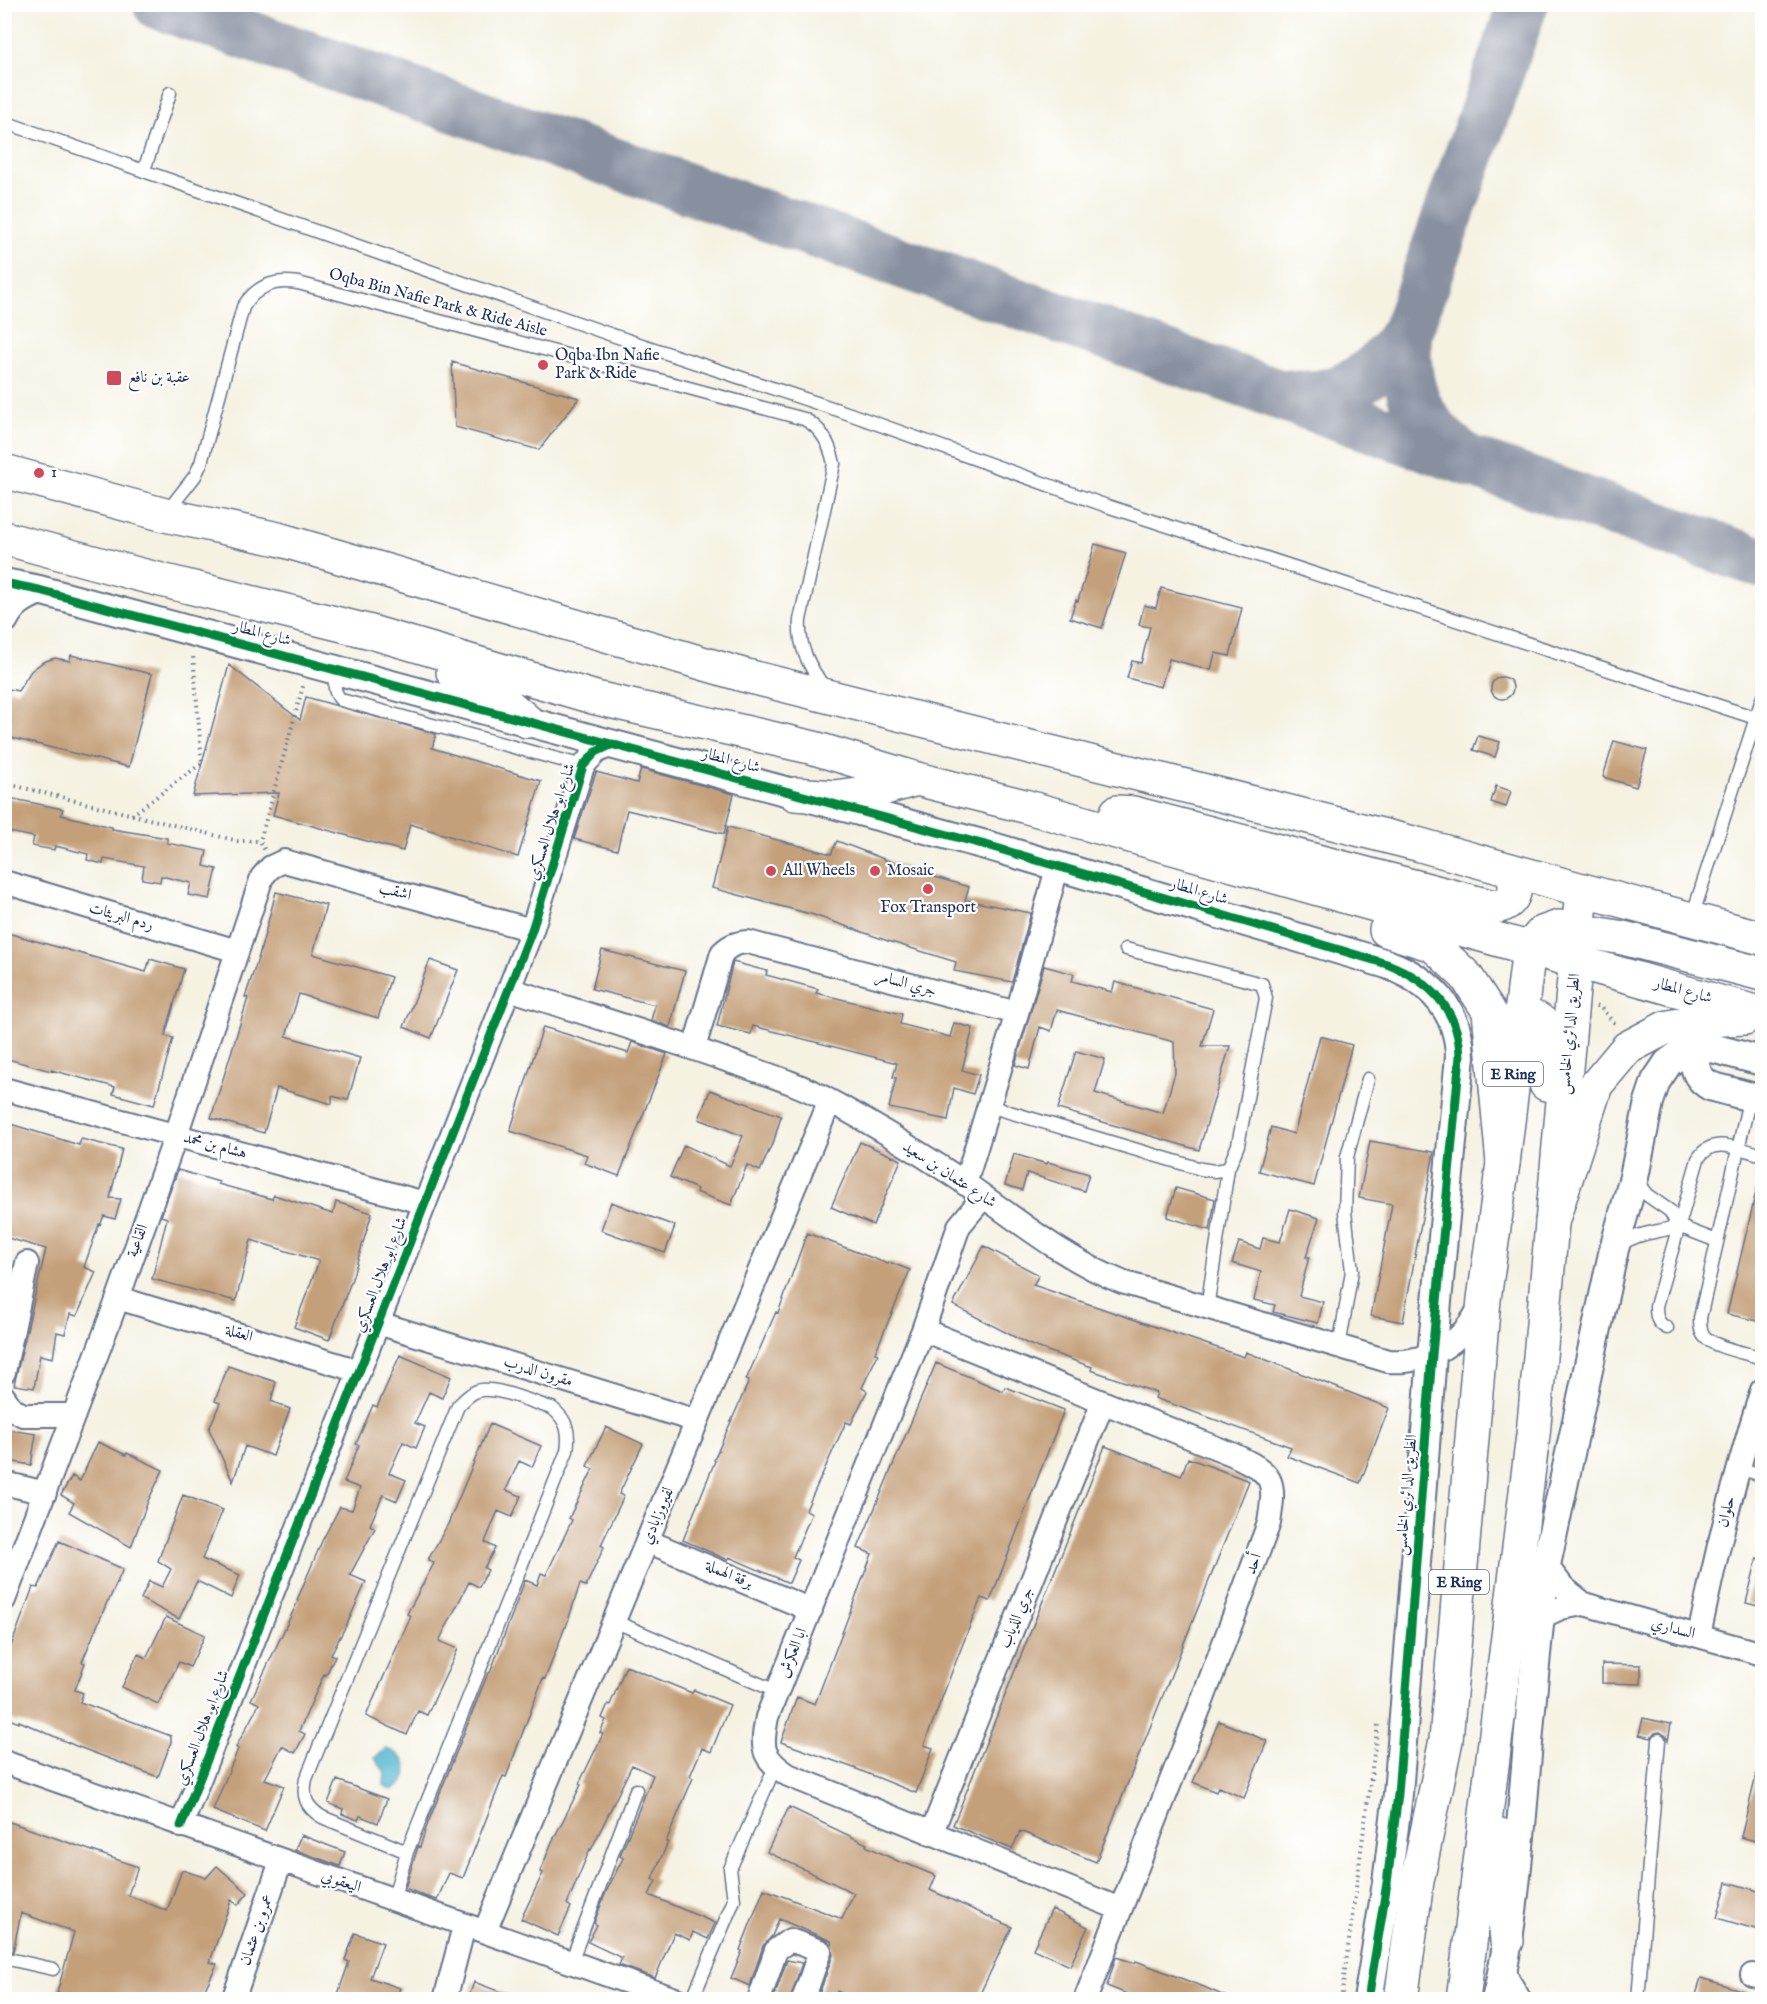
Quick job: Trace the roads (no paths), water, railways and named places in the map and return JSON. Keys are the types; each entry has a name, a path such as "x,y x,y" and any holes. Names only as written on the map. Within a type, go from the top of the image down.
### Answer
{"main road":[{"path":"4,471 165,515 278,539 743,675 1405,841 1762,938"},
{"name":"شارع المطار","path":"4,538 148,577 371,632 596,698 814,748 917,779 1024,806 1529,948 1578,946 1762,1016"},
{"path":"371,632 480,684 505,701 527,721"},
{"path":"795,794 834,797 872,792 917,779"},
{"path":"1024,806 1133,813 1493,907 1507,903 1515,891 1515,878 1510,870"},
{"path":"1229,864 1274,896 1433,945 1466,976 1489,1011 1503,1162"},
{"name":"الطريق الدائري الخامس","path":"1463,2000 1531,1447 1582,890"},
{"path":"1578,946 1623,938 1762,974"},
{"name":"E Ring","path":"1401,2000 1417,1881 1446,1740 1484,1299 1529,948"},
{"path":"1552,1221 1596,1085 1627,1048 1665,1028 1685,1023 1762,1016"},
{"path":"1520,1017 1536,1018 1543,1023 1548,1065 1525,1286 1526,1349 1537,1376"},
{"path":"1492,1764 1500,1822 1506,1954"}],"street":[{"name":"شارع المطار","path":"4,583 190,630 1058,865 1387,964 1415,977 1438,997"},
{"path":"4,619 10,607 20,599 39,590"},
{"name":"شارع ابو هلال العسكري","path":"568,732 579,749 583,766"},
{"name":"شارع ابو هلال العسكري","path":"181,1826 532,930 583,766 596,752 613,744"},
{"name":"اشقب","path":"266,872 284,861 532,930"},
{"path":"974,1190 989,1106 1058,865"},
{"name":"القاعية","path":"4,1600 118,1298 266,872"},
{"name":"ردم البريثات","path":"4,882 237,951"},
{"name":"جري السامر","path":"694,1048 722,953 729,946 737,943 748,942 1017,1013"},
{"name":"شارع عثمان بن سعيد","path":"509,989 694,1048 802,1087 830,1101 974,1190 1057,1248 1095,1271 1122,1282 1388,1361 1410,1361 1432,1355 1449,1345 1464,1332 1484,1299"},
{"name":"الطريق الدائري الخامس","path":"1368,2000 1387,1883 1398,1794 1432,1355 1460,1056 1460,1043 1453,1018 1438,997"},
{"path":"1701,1047 1695,1061 1698,1076 1703,1082 1710,1086 1756,1098"},
{"path":"1496,2000 1506,1954 1516,1884 1539,1618 1546,1565 1614,1249 1634,1177 1652,1091 1668,1063 1683,1052 1701,1047 1762,1062"},
{"name":"هشام بن محمد","path":"4,1089 425,1203"},
{"name":"لفيروزابادي","path":"445,2000 475,1928 614,1621 830,1101"},
{"name":"ابا العكرش","path":"775,1767 765,1755 763,1739 768,1717 923,1330 974,1190"},
{"path":"4,1372 27,1263"},
{"name":"العقلة","path":"118,1298 359,1371"},
{"name":"مقرون الدرب","path":"378,1323 697,1421"},
{"name":"أحد","path":"923,1330 1234,1455 1266,1473 1272,1485 1269,1523 1202,1704 1085,2000"},
{"name":"شارع عثمان بن سعيد","path":"1388,1361 1411,1377 1430,1399"},
{"name":"حلوان","path":"1699,1636 1738,1468 1762,1390"},
{"path":"4,1397 12,1409 23,1415 74,1415"},
{"name":"جري الذياب","path":"931,1834 1103,1402"},
{"path":"4,1483 45,1493"},
{"name":"برقة الهملة","path":"647,1541 811,1610"},
{"name":"السداري","path":"1546,1565 1563,1587 1584,1604 1762,1654"},
{"name":"السداري","path":"1539,1618 1561,1608 1584,1604"},
{"name":"اليعقوبي","path":"4,1762 678,2000"},
{"path":"775,1767 788,1775 931,1834 1120,1909"},
{"name":"عمرو بن عثمان","path":"233,2000 281,1861"},
{"path":"759,2000 776,1950 790,1940 820,1951 803,2000"},
{"path":"1506,1954 1508,1980 1520,2000"}],"lane":[{"path":"144,170 170,93"},
{"path":"4,122 612,335 848,413 1107,506 1759,719"},
{"name":"Oqba Bin Nafie Park & Ride Aisle","path":"165,515 195,476 201,463 243,307 259,289 279,281 298,283 804,418 823,434 828,442 834,464 800,620 799,637 811,668 829,695"},
{"path":"337,670 335,694 341,700 583,766"},
{"path":"1691,919 1759,719 1762,699"},
{"path":"1126,949 1262,984 1266,998 1238,1145 1228,1169 1207,1308"},
{"path":"1339,1347 1352,1271 1345,1212 1347,1157 1368,1079"},
{"path":"1756,1098 1738,1148 1700,1318 1701,1330 1713,1344 1762,1358"},
{"path":"989,1106 1201,1169 1214,1171 1228,1169"},
{"path":"1666,1328 1660,1324 1656,1316 1656,1306 1698,1159 1707,1149 1719,1144 1760,1154"},
{"path":"1634,1177 1647,1195 1670,1211 1678,1226"},
{"path":"1614,1249 1637,1235 1664,1231 1678,1226 1717,1241"},
{"path":"393,1900 406,1852 567,1451 569,1437 567,1425 552,1408 488,1388 466,1396 458,1406 306,1779 303,1792 312,1812 406,1852"},
{"path":"1738,1468 1762,1475"},
{"path":"614,1621 778,1692"},
{"path":"1638,2000 1659,1740"},
{"path":"692,2000 734,1900 730,1869 775,1767"},
{"path":"571,1962 636,1790"},
{"path":"4,1958 53,1969"}],"water":[{"path":"386,1749 400,1756 406,1768 404,1781 391,1790 384,1785 385,1772 375,1758"}],"place":[{"name":"Oqba Ibn Nafie Park & Ride","path":"543,365"},
{"name":"عقبة بن نافع","path":"114,378"},
{"name":"1","path":"39,473"},
{"name":"All Wheels","path":"771,871"},
{"name":"Mosaic","path":"875,871"},
{"name":"Fox Transport","path":"928,889"}]}
